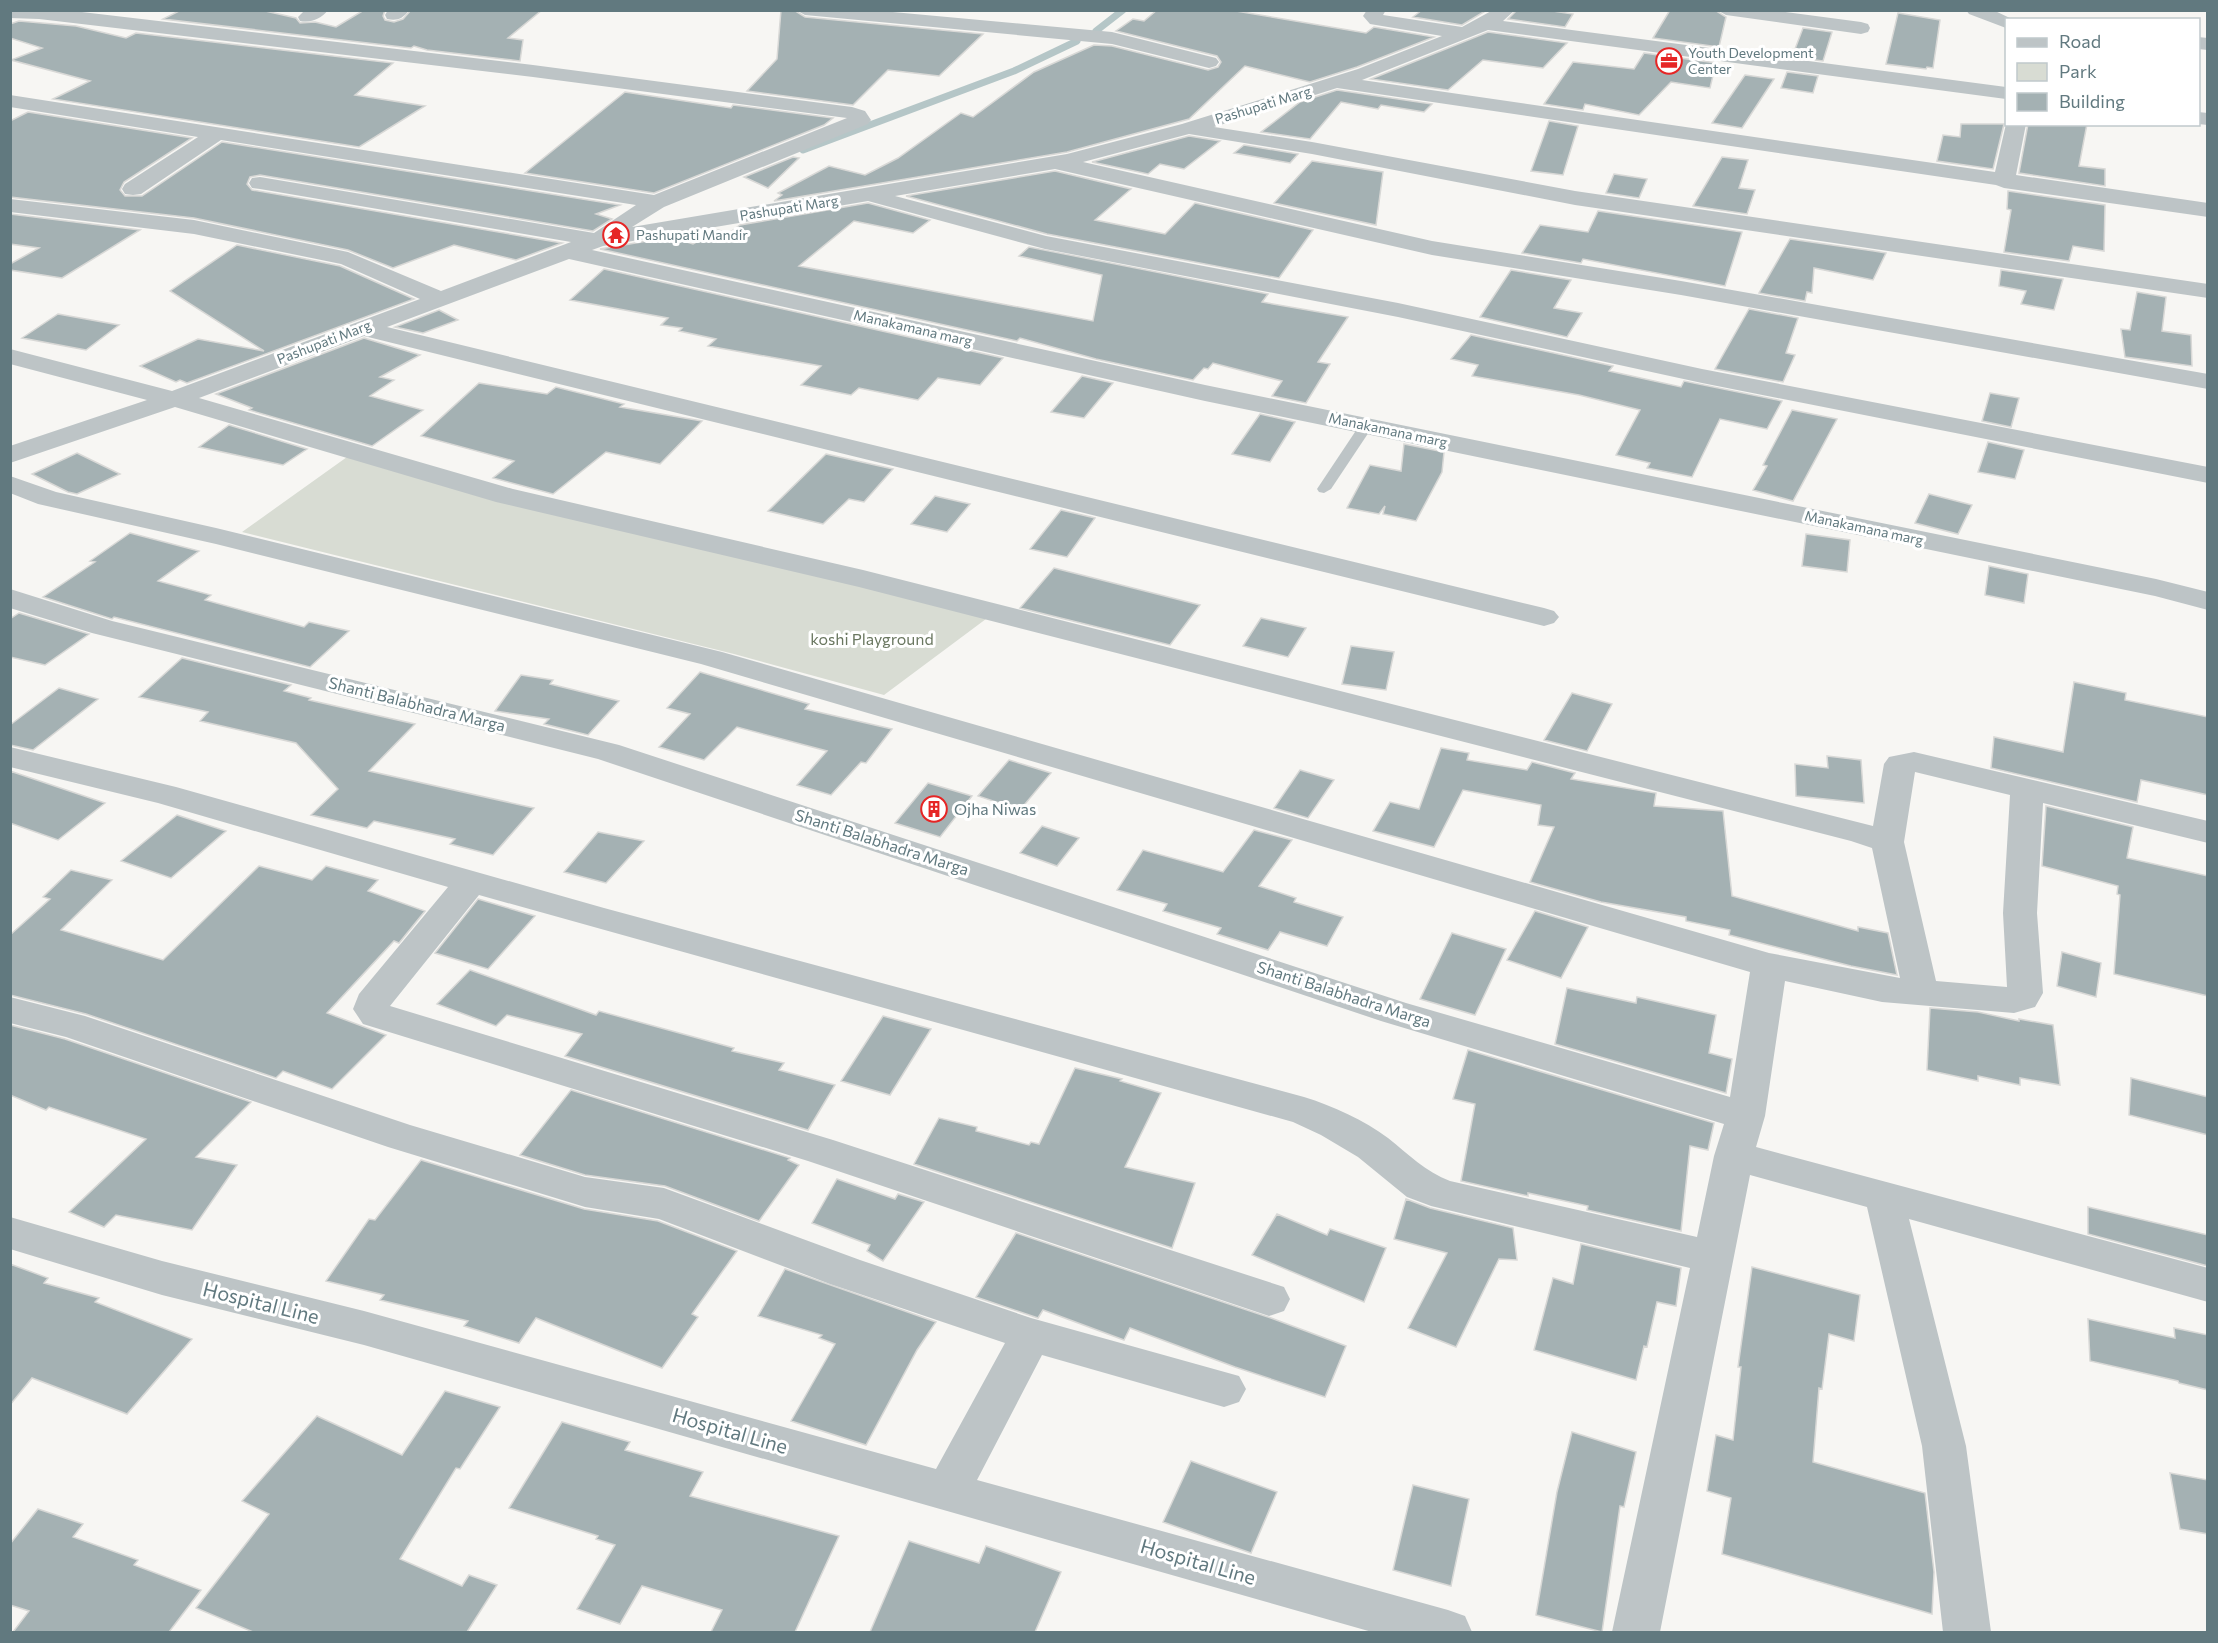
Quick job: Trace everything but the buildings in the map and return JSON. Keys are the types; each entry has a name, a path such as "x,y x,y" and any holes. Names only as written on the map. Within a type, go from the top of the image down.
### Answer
{"street":[{"path":"805,10 1112,38 1209,62"},
{"path":"1377,10 1372,16 1377,20 1463,34"},
{"name":"Pashupati Marg","path":"10,455 174,399 598,240 1054,162 1189,128 1336,82 1463,34 1486,24 1506,10"},
{"path":"1726,10 1861,28"},
{"path":"1976,10 2005,21"},
{"path":"10,12 39,13 544,72 852,113 858,115 861,120 656,202 598,240 260,183"},
{"path":"1486,24 2005,93"},
{"path":"1336,82 2004,182 2208,210"},
{"path":"10,101 656,202"},
{"path":"2004,182 2016,126"},
{"path":"1189,128 1312,148 1575,198 2208,291"},
{"path":"133,189 216,134"},
{"path":"1054,162 1432,248 1681,288 2208,382"},
{"path":"867,195 1045,242 1398,310 1702,376 2208,475"},
{"path":"10,205 194,227 348,259 441,299"},
{"name":"Manakamana marg","path":"570,252 1205,393 2156,588 2208,601"},
{"path":"361,328 1544,617"},
{"path":"10,356 174,399 506,496 863,579 1861,833 1887,842"},
{"path":"10,484 48,498 249,544 711,658 1769,965 1882,989 2014,1000 2022,998 2025,993 2020,913 2027,789"},
{"name":"Shanti Balabhadra Marga","path":"10,598 102,627 608,752 1394,1012 1746,1116"},
{"path":"10,757 165,794 471,882 1304,1111 1335,1125 1372,1147 1421,1186 1446,1195 1714,1257"},
{"path":"1921,993 1887,842 1900,764 1914,762 2208,832"},
{"path":"471,882 372,1003 371,1009 376,1015 819,1150 1269,1299"},
{"path":"1636,1632 1734,1156 1746,1116 1769,965"},
{"path":"10,1010 72,1025 402,1137 585,1192 664,1204 803,1257 1031,1335 1224,1389"},
{"path":"1734,1156 2208,1285"},
{"path":"1884,1197 1944,1446 1967,1632"},
{"name":"Hospital Line","path":"10,1233 162,1278 364,1328 1448,1632"},
{"path":"947,1492 1031,1335"}],"lane":[{"path":"1324,489 1366,426"}],"green space":[{"name":"koshi Playground","path":"347,457 990,616 884,695 734,654 242,532"}],"waterway":[{"path":"1096,31 1123,10"},
{"path":"803,150 1014,71 1077,41"}],"place":[{"name":"Youth Development Center","path":"1669,61"},
{"name":"Pashupati Mandir","path":"616,235"},
{"name":"Ojha Niwas","path":"934,809"}]}
